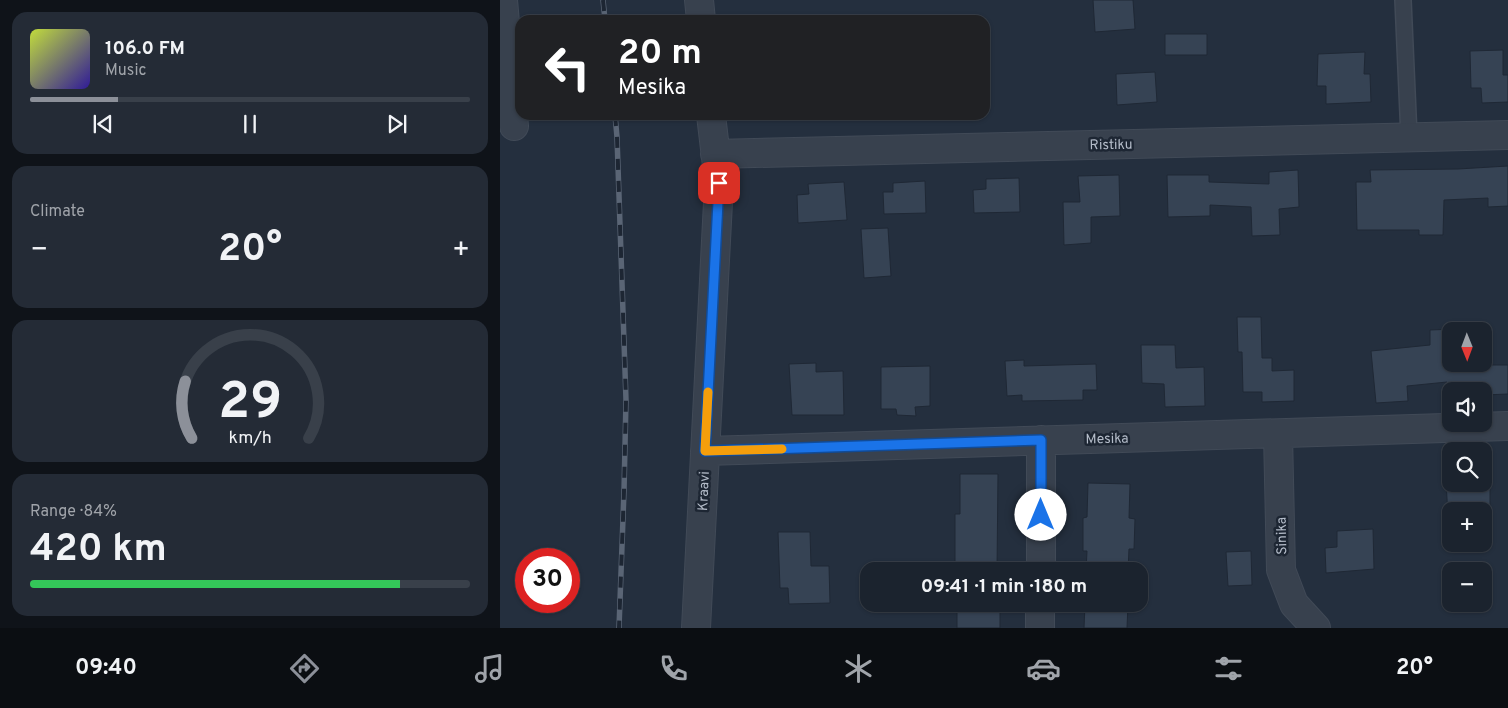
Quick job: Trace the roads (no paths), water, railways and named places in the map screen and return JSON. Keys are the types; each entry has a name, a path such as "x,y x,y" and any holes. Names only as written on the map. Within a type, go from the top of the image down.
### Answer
{"street":[{"path":"503,0 514,126"},
{"path":"699,0 700,15"},
{"name":"Kraavi","path":"696,628 719,183 712,120"},
{"name":"Ristiku","path":"715,154 1508,135"},
{"name":"Mesika","path":"705,451 1508,426"},
{"name":"Sinika","path":"1278,434 1281,570 1294,604 1316,628"},
{"path":"1041,440 1041,562"},
{"path":"1040,612 1040,628"}],"lane":[{"path":"1404,0 1409,137"}],"railway":[{"path":"603,0 604,15"},
{"path":"615,120 626,400 619,628"}]}
